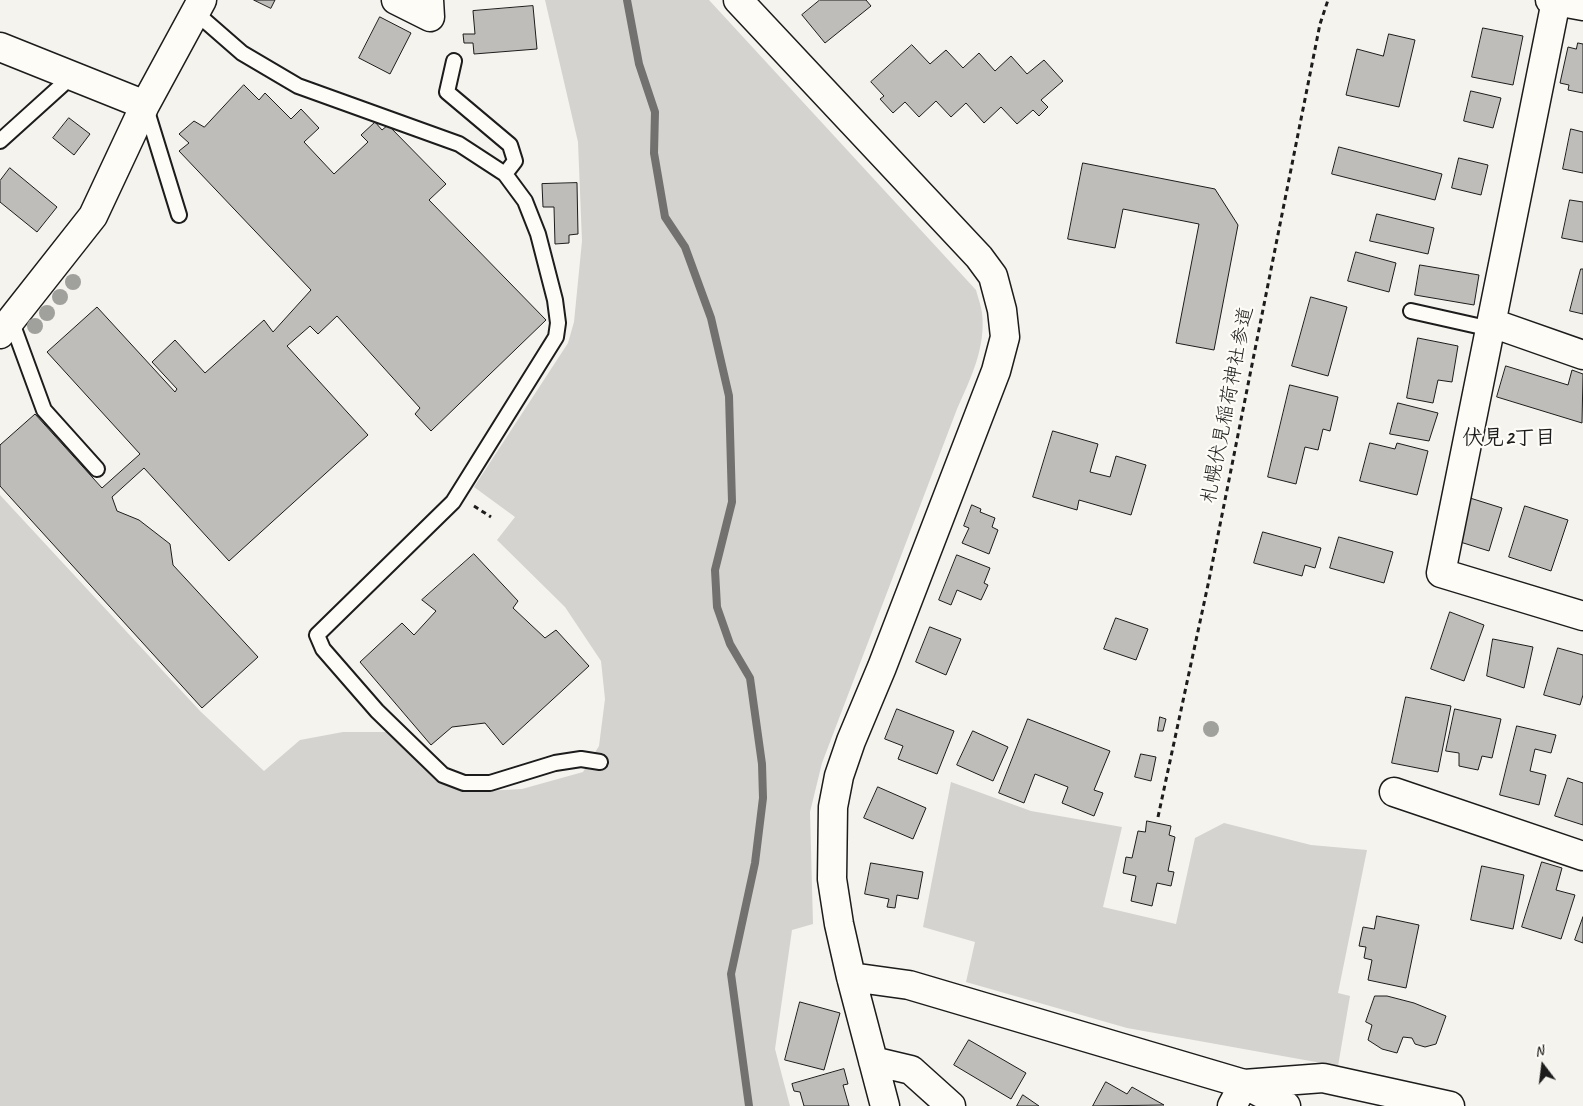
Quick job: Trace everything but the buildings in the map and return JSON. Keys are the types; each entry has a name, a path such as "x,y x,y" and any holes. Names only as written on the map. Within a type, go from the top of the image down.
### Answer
{"street":[{"path":"396,0 430,17 429,0"},
{"path":"738,0 979,257 993,276 1002,310 1005,337 996,371 851,741 839,776 833,807 832,879 851,978 885,1106"},
{"path":"1583,6 1553,1 1491,326 1441,573 1583,616"},
{"path":"6,327 93,216 145,105 198,6"},
{"path":"0,47 145,105"},
{"path":"1491,326 1583,355"},
{"path":"1394,792 1583,856"},
{"path":"851,978 909,985 1238,1095 1286,1106"},
{"path":"873,1061 911,1070 951,1106"},
{"path":"1238,1095 1323,1078 1450,1106"}],"lane":[{"path":"198,6 242,53 298,86 459,144 505,174 525,200 538,234 555,300 558,323 556,337 453,502 318,634 323,649 377,712 442,775 464,783 490,783 555,763 581,759 600,762"},
{"path":"454,61 447,92 510,145 515,161 505,174"},
{"path":"0,141 72,76"},
{"path":"145,105 179,215"},
{"path":"1412,311 1491,326"},
{"path":"6,327 44,410 97,469"}],"path":[{"name":"札幌伏見稲荷神社参道","path":"1158,817 1209,580 1320,24 1328,0"}],"shaded area":[{"path":"545,0 709,0 976,290 981,307 982,338 976,362 822,763 810,812 813,924 792,930 775,1049 790,1106 0,1106 0,495 200,711 264,771 300,740 343,732 388,732 436,781 465,792 522,789 583,772 599,746 605,699 601,661 565,607 497,540 515,517 474,487 568,343 574,322 582,241 578,142"},
{"path":"951,782 1031,811 1122,827 1103,907 1176,924 1195,838 1224,823 1311,845 1367,850 1338,993 1350,996 1338,1066 1127,1028 966,982 975,942 923,927"}],"waterway":[{"path":"627,0 639,64 655,112 654,153 665,217 685,247 711,318 729,396 732,502 715,570 717,607 730,644 750,678 762,764 763,798 755,863 731,974 749,1106"}],"district":[{"name":"伏見2丁目","path":"1509,438"}]}
